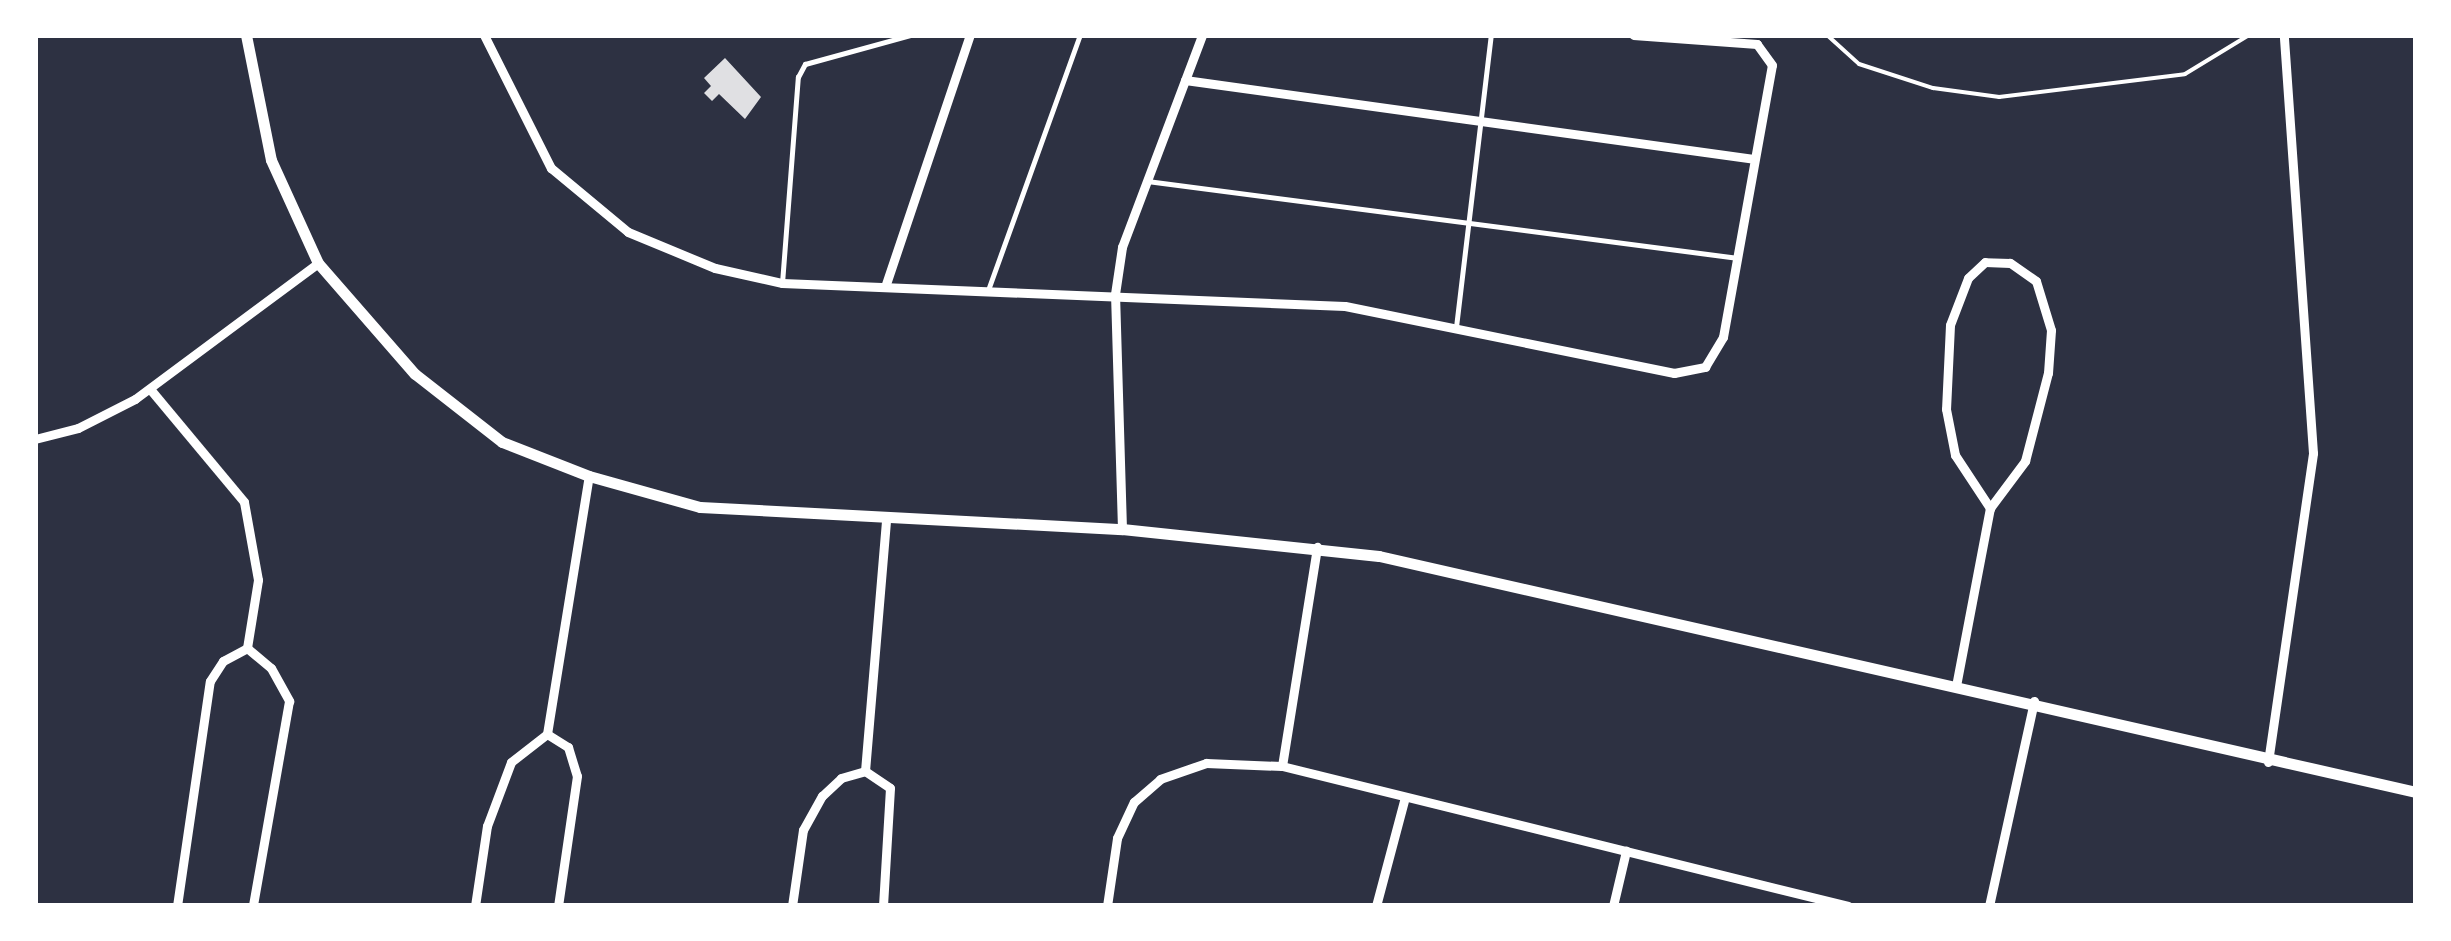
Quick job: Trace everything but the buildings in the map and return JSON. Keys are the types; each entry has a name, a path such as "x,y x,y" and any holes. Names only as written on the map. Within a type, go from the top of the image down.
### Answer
{"street":[{"path":"246,35 271,160 318,263 415,374 502,442 589,476 700,507 886,521 1122,528 1317,546 2034,702 2268,762 2416,792"},
{"path":"484,35 552,168 612,220 715,268 782,283 1345,306 1674,373 1705,367 1723,337 1772,65 1768,52 1725,38 1633,35"},
{"path":"885,287 970,35"},
{"path":"1122,528 1114,294 1122,247 1202,35"},
{"path":"2268,762 2313,453 2284,35"},
{"path":"1185,80 1754,159"},
{"path":"1956,686 1990,508 2026,460 2048,373 2051,330 2036,281 2010,264 1986,262 1968,278 1950,325 1946,410 1954,455 1990,508"},
{"path":"35,438 78,428 150,388 318,263"},
{"path":"150,388 244,502 258,580 247,648"},
{"path":"475,906 486,826 511,762 547,734 589,476"},
{"path":"865,771 886,521"},
{"path":"1282,766 1317,546"},
{"path":"176,906 210,681 223,661 247,648"},
{"path":"247,648 272,668 289,700 253,906"},
{"path":"1989,906 2034,702"},
{"path":"547,734 568,747 577,776 558,906"},
{"path":"1107,906 1117,838 1134,802 1160,780 1206,763 1282,766 1404,801 1842,905"},
{"path":"792,906 803,830 822,796 841,778 865,771"},
{"path":"865,771 890,788 883,906"},
{"path":"1376,906 1404,801"},
{"path":"1613,906 1626,851"}],"lane":[{"path":"782,283 798,77 805,64 910,35"},
{"path":"988,290 1080,35"},
{"path":"1456,328 1491,35"},
{"path":"1147,181 1738,258"}],"path":[{"path":"1827,35 1859,64 1933,88 1999,97 2185,74 2248,35"}]}
